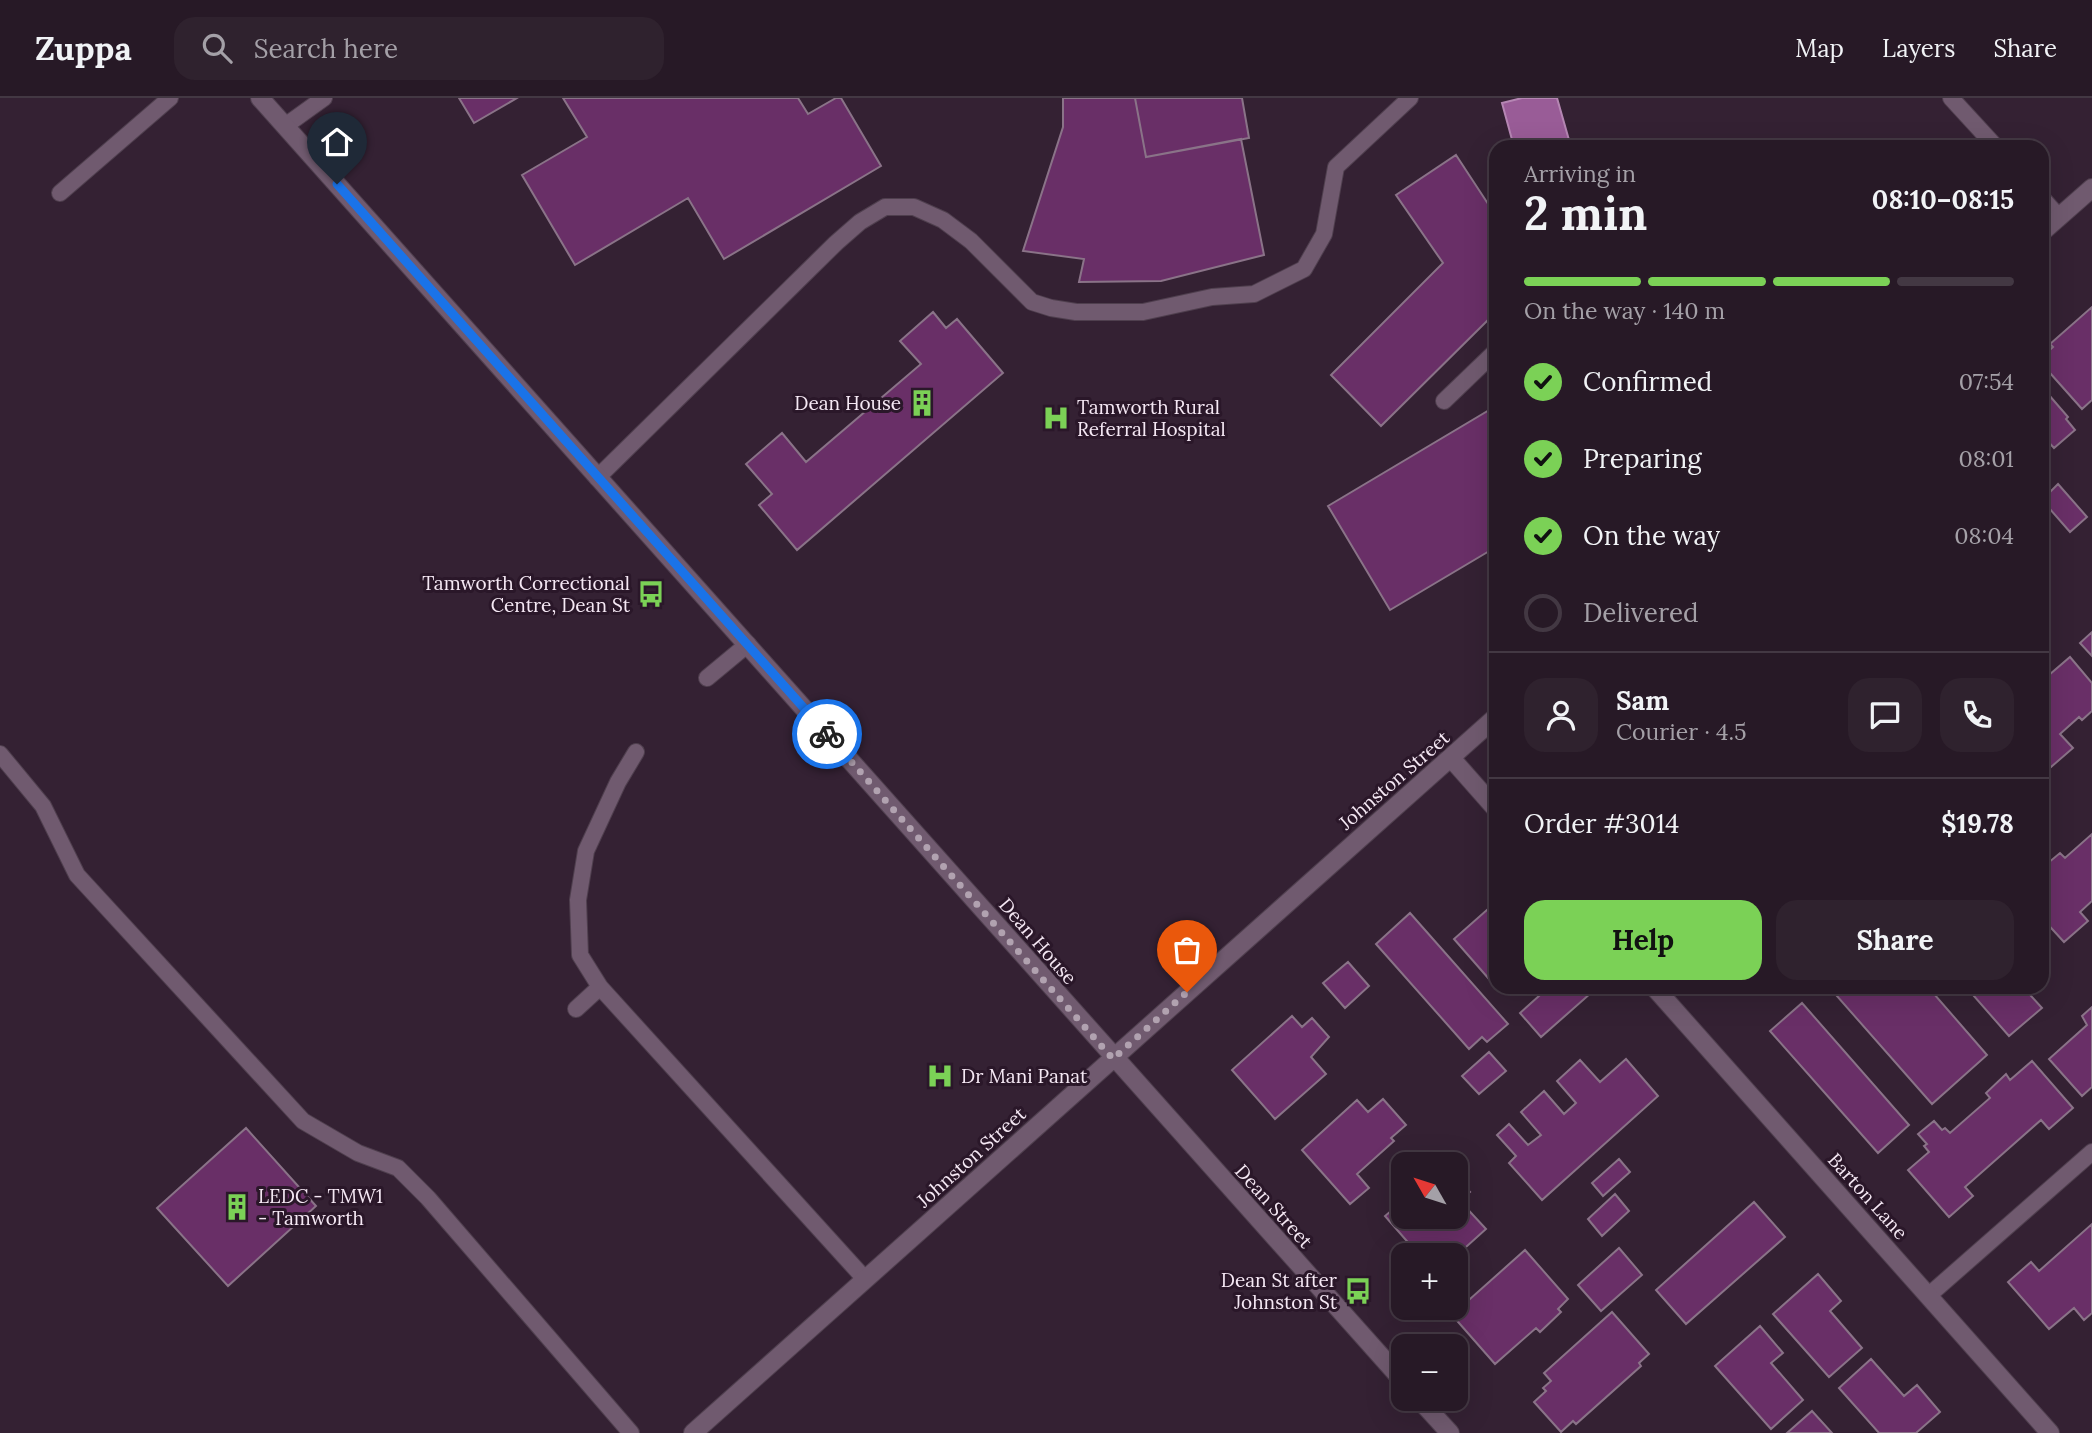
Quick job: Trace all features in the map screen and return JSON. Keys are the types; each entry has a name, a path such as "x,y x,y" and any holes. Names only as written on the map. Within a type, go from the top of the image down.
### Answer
{"street":[{"name":"Dean House","path":"260,98 748,644 1113,1059"},
{"path":"2049,226 2092,188"},
{"name":"Johnston Street","path":"692,1433 1489,723"},
{"path":"1451,758 1489,801"},
{"name":"Barton Lane","path":"1660,994 2050,1433"},
{"name":"Dean Street","path":"1113,1059 1391,1368"},
{"path":"1431,1411 1450,1433"}],"lane":[{"path":"60,192 170,98"},
{"path":"285,126 324,98"},
{"path":"597,478 836,243 860,222 885,207 914,206 943,220 971,241 1032,302 1051,308 1076,312 1143,312 1212,297 1254,294 1304,269 1324,234 1336,167 1410,98"},
{"path":"1951,98 1990,140"},
{"path":"2049,206 2059,217"},
{"path":"1444,401 1489,358"},
{"path":"707,678 748,644"},
{"path":"636,752 618,782 586,851 578,900 580,955 600,987 865,1279"},
{"path":"0,754 43,806 76,875 303,1121 358,1153 398,1168 428,1198 631,1433"},
{"path":"576,1009 600,987"},
{"path":"1928,1296 2092,1152"}],"shaded area":[{"path":"1522,98 1557,98 1569,140 1512,140 1502,103"}],"building":[{"path":"459,98 517,98 474,123"},
{"path":"563,98 798,98 808,114 836,98 841,98 881,166 724,259 688,198 575,265 522,175 587,137"},
{"path":"1063,98 1135,98 1146,157 1241,139 1264,255 1161,281 1079,282 1084,259 1023,251 1063,127"},
{"path":"1135,98 1242,98 1249,138 1146,157"},
{"path":"1456,155 1489,205 1489,319 1381,426 1331,375 1443,263 1396,195"},
{"path":"2092,307 2092,400 2082,409 2049,372 2049,351 2053,347 2050,344"},
{"name":"Dean House","path":"933,312 946,328 957,319 1003,373 797,550 759,505 772,494 746,464 782,433 806,462 921,364 900,341"},
{"path":"2049,395 2068,417 2066,419 2075,430 2054,448 2049,442"},
{"path":"1489,410 1489,551 1390,610 1328,506"},
{"path":"2058,484 2087,517 2070,532 2049,508 2049,493"},
{"path":"2092,632 2092,656 2080,643"},
{"path":"2070,657 2092,683 2092,711 2082,720 2079,717 2060,734 2073,748 2049,769 2049,675"},
{"path":"2092,834 2092,901 2080,912 2088,921 2064,942 2049,926 2049,862 2060,853 2065,858"},
{"path":"1489,908 1489,979 1454,939"},
{"path":"1410,913 1508,1024 1487,1042 1482,1037 1469,1049 1376,944"},
{"path":"1348,962 1369,986 1345,1008 1323,983"},
{"path":"1541,994 1590,994 1541,1037 1520,1013"},
{"path":"1835,994 1934,994 1987,1055 1932,1104"},
{"path":"1972,994 2029,994 2042,1008 2009,1036"},
{"path":"1802,1003 1909,1125 1878,1153 1770,1031"},
{"path":"2092,1007 2092,1087 2082,1096 2049,1059 2087,1025 2082,1016"},
{"path":"1292,1016 1302,1027 1312,1018 1329,1037 1311,1057 1326,1074 1275,1119 1232,1070"},
{"path":"1489,1052 1506,1071 1479,1094 1462,1076"},
{"path":"1626,1059 1658,1096 1542,1200 1509,1163 1516,1156 1497,1135 1509,1124 1528,1145 1541,1135 1521,1112 1544,1091 1564,1114 1576,1103 1557,1081 1580,1060 1600,1082"},
{"path":"2032,1061 2073,1108 2049,1129 2041,1120 1965,1187 1973,1196 1949,1217 1908,1170 1929,1152 1924,1146 1927,1144 1918,1134 1934,1121 1942,1130 1945,1128 1950,1133 1990,1098 1986,1093 2006,1074 2010,1080"},
{"path":"1383,1099 1406,1125 1391,1138 1394,1141 1357,1174 1369,1188 1350,1204 1302,1150 1357,1100 1368,1112"},
{"name":"LEDC - TMW1 - Tamworth","path":"246,1128 316,1206 228,1286 157,1208"},
{"path":"1619,1159 1630,1172 1603,1196 1592,1183"},
{"path":"1615,1194 1629,1211 1602,1236 1588,1219"},
{"path":"1754,1202 1785,1237 1686,1324 1656,1290"},
{"path":"1468,1210 1486,1229 1468,1245 1468,1243 1409,1243 1396,1229 1468,1229"},
{"path":"1391,1211 1391,1223 1385,1216"},
{"path":"2092,1224 2092,1313 2084,1320 2074,1308 2049,1329 2008,1282 2031,1262 2039,1271"},
{"path":"1619,1248 1642,1275 1601,1311 1578,1285"},
{"path":"1525,1250 1568,1299 1558,1309 1561,1312 1540,1332 1536,1328 1495,1364 1456,1320 1468,1320 1468,1301"},
{"path":"1818,1274 1841,1301 1830,1311 1862,1348 1829,1377 1773,1314"},
{"path":"1612,1312 1649,1354 1639,1363 1641,1366 1576,1424 1573,1421 1561,1432 1534,1402 1546,1391 1543,1388 1551,1381 1544,1373"},
{"path":"1760,1326 1783,1353 1771,1363 1803,1400 1771,1429 1715,1366"},
{"path":"1871,1359 1904,1396 1917,1385 1940,1412 1916,1433 1879,1433 1839,1388"},
{"path":"1812,1411 1832,1433 1787,1433"}],"way so far":[{"path":"827,734 1113,1059 1187,992"}],"place":[{"name":"Dean House","path":"922,403"},
{"name":"Tamworth Rural Referral Hospital","path":"1056,418"},
{"name":"Tamworth Correctional Centre, Dean St","path":"651,594"},
{"name":"Dr Mani Panat","path":"940,1076"},
{"name":"LEDC - TMW1 - Tamworth","path":"237,1207"},
{"name":"Dean St after Johnston St","path":"1358,1291"}],"route":[{"path":"337,184 827,734"}]}
